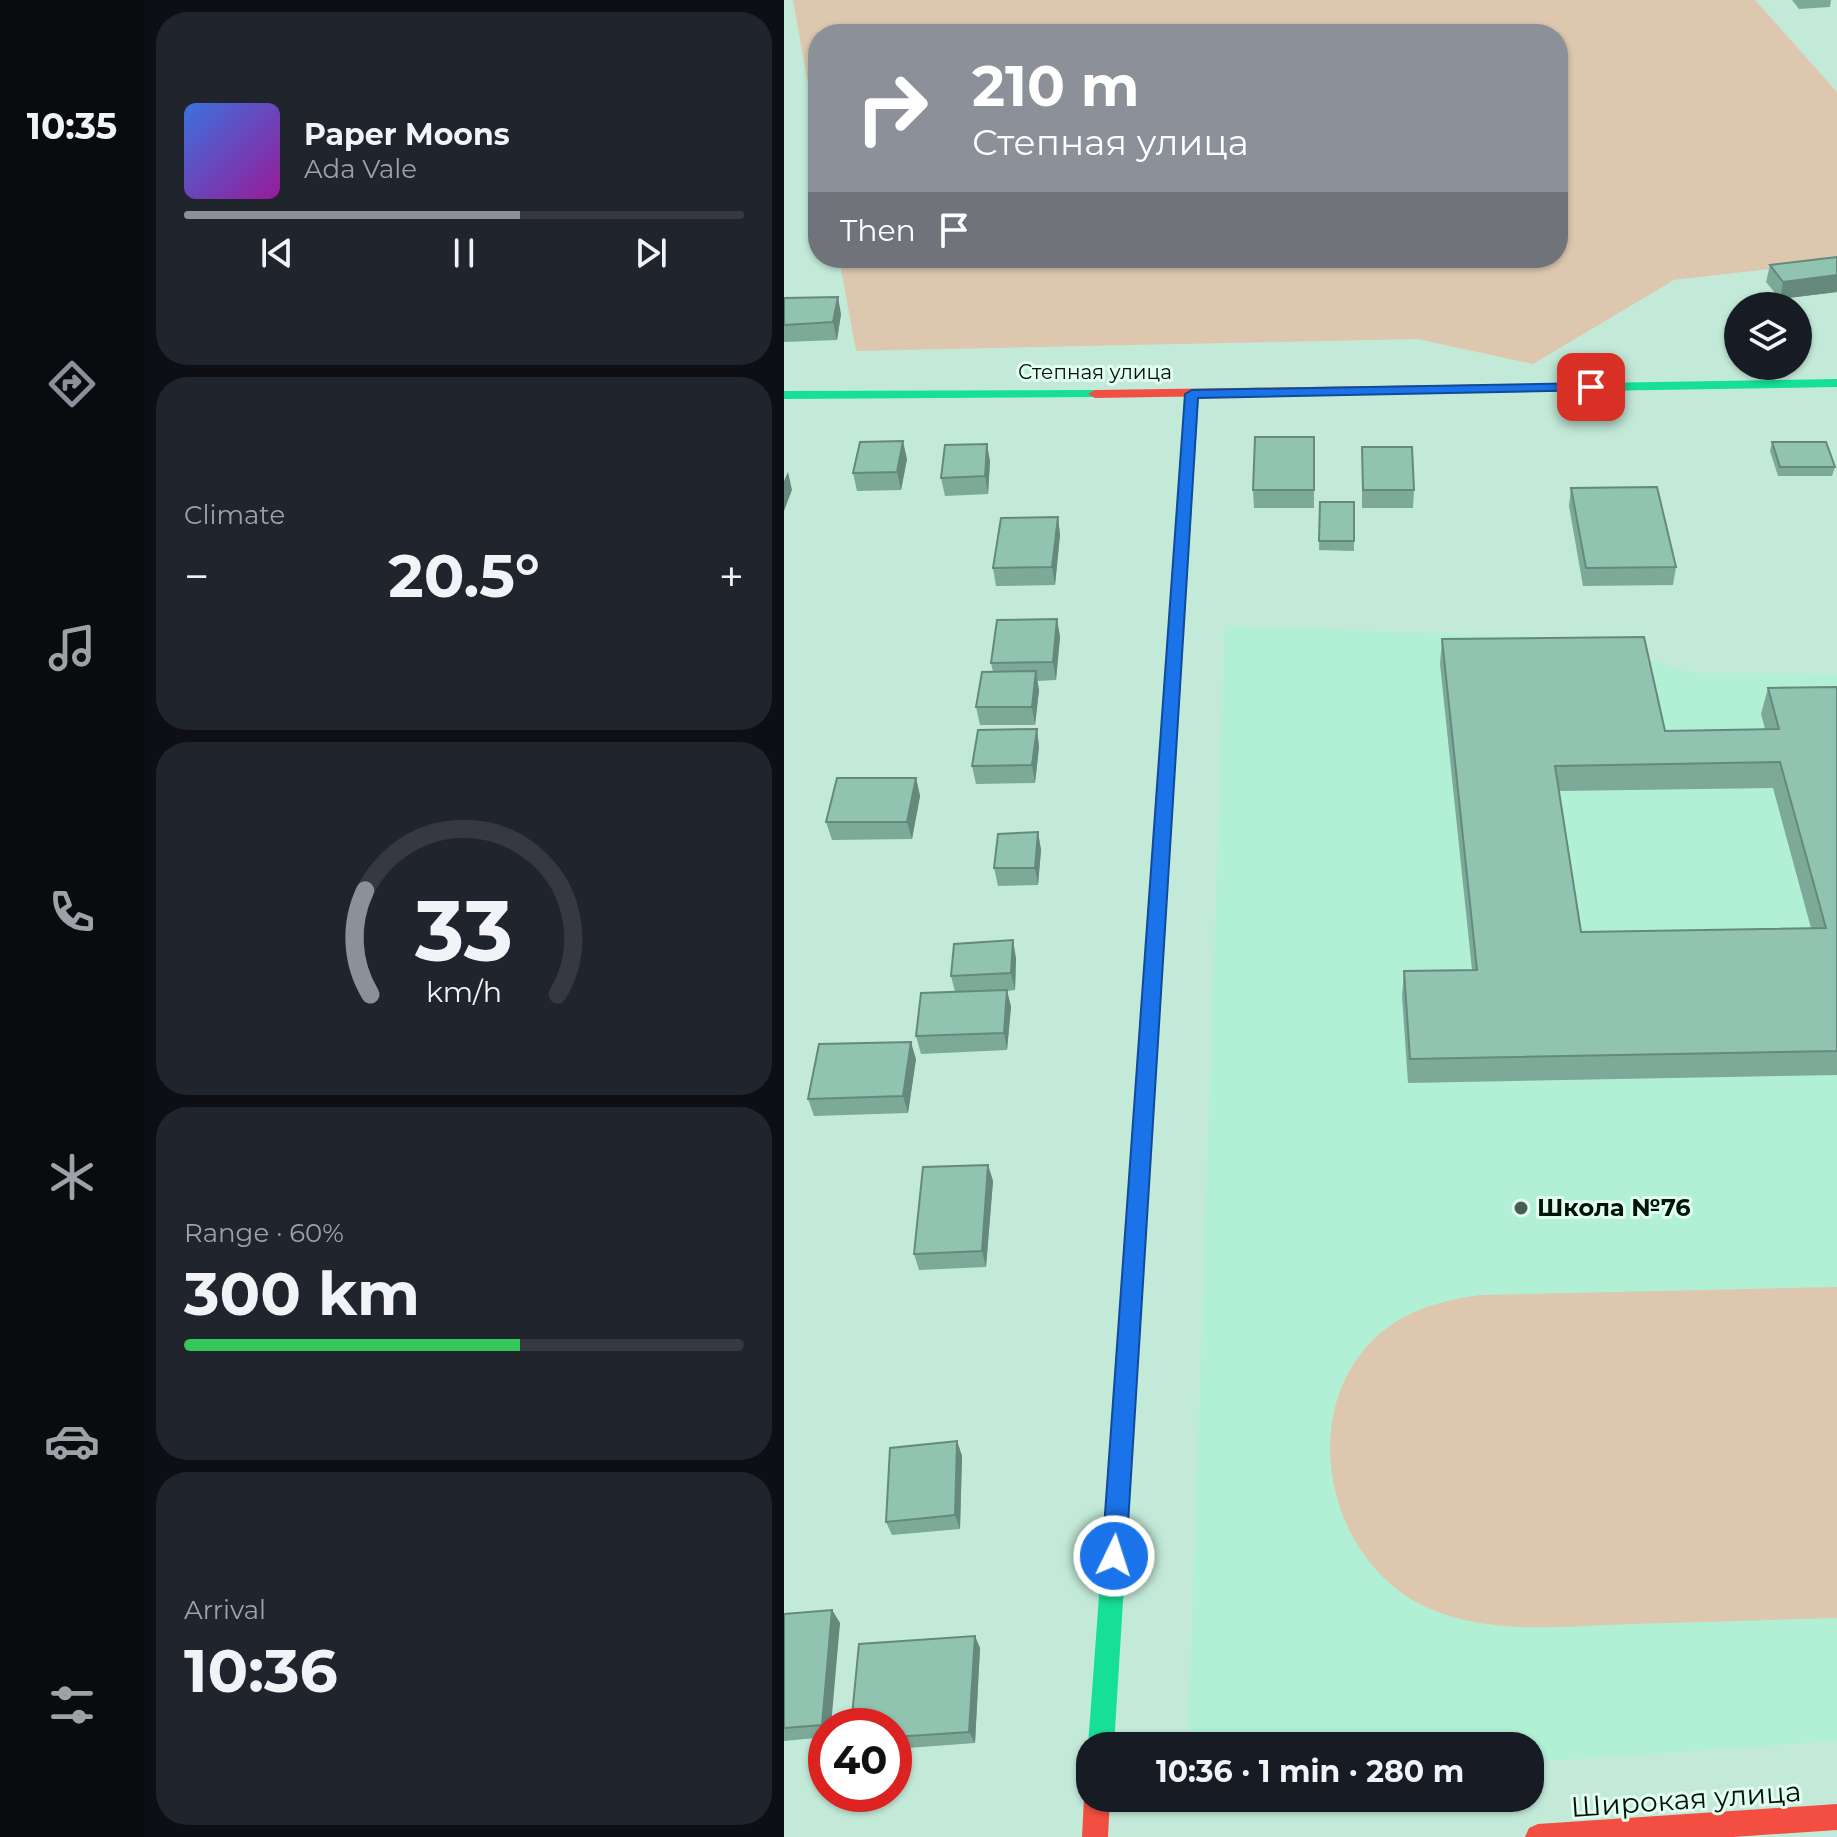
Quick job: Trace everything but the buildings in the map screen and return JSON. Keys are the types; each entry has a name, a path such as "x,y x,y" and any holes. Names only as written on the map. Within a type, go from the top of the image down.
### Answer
{"street":[{"name":"Степная улица","path":"784,395 1192,394 1837,383"},
{"path":"1102,1732 1192,394"},
{"path":"1095,1837 1096,1812"},
{"name":"Широкая улица","path":"1538,1837 1837,1817"}],"shaded area":[{"path":"793,0 1755,0 1837,92 1837,261 1674,280 1533,364 1417,339 856,351 841,268 1568,268 1568,24 808,24 808,84"},
{"name":"Школа №76","path":"1225,626 1575,638 1694,673 1837,674 1837,1741 1544,1761 1544,1732 1188,1732"},
{"path":"1837,1287 1837,1618 1554,1627 1477,1623 1428,1608 1396,1588 1369,1561 1349,1529 1336,1494 1330,1456 1333,1419 1343,1383 1375,1338 1387,1327 1416,1311 1480,1295"}],"traffic: fast":[{"path":"1532,388 1837,383"},
{"path":"784,395 1095,394"},
{"path":"1155,941 1192,394"},
{"path":"1102,1732 1125,1392"}],"traffic: slow":[{"path":"1125,1392 1155,941"}],"traffic: jam":[{"path":"1095,394 1532,388"},
{"path":"1095,1837 1096,1812"},
{"path":"1538,1837 1837,1817"}],"place":[{"name":"Школа №76","path":"1521,1208"}],"route":[{"path":"1114,1556 1192,394 1591,387"}]}
